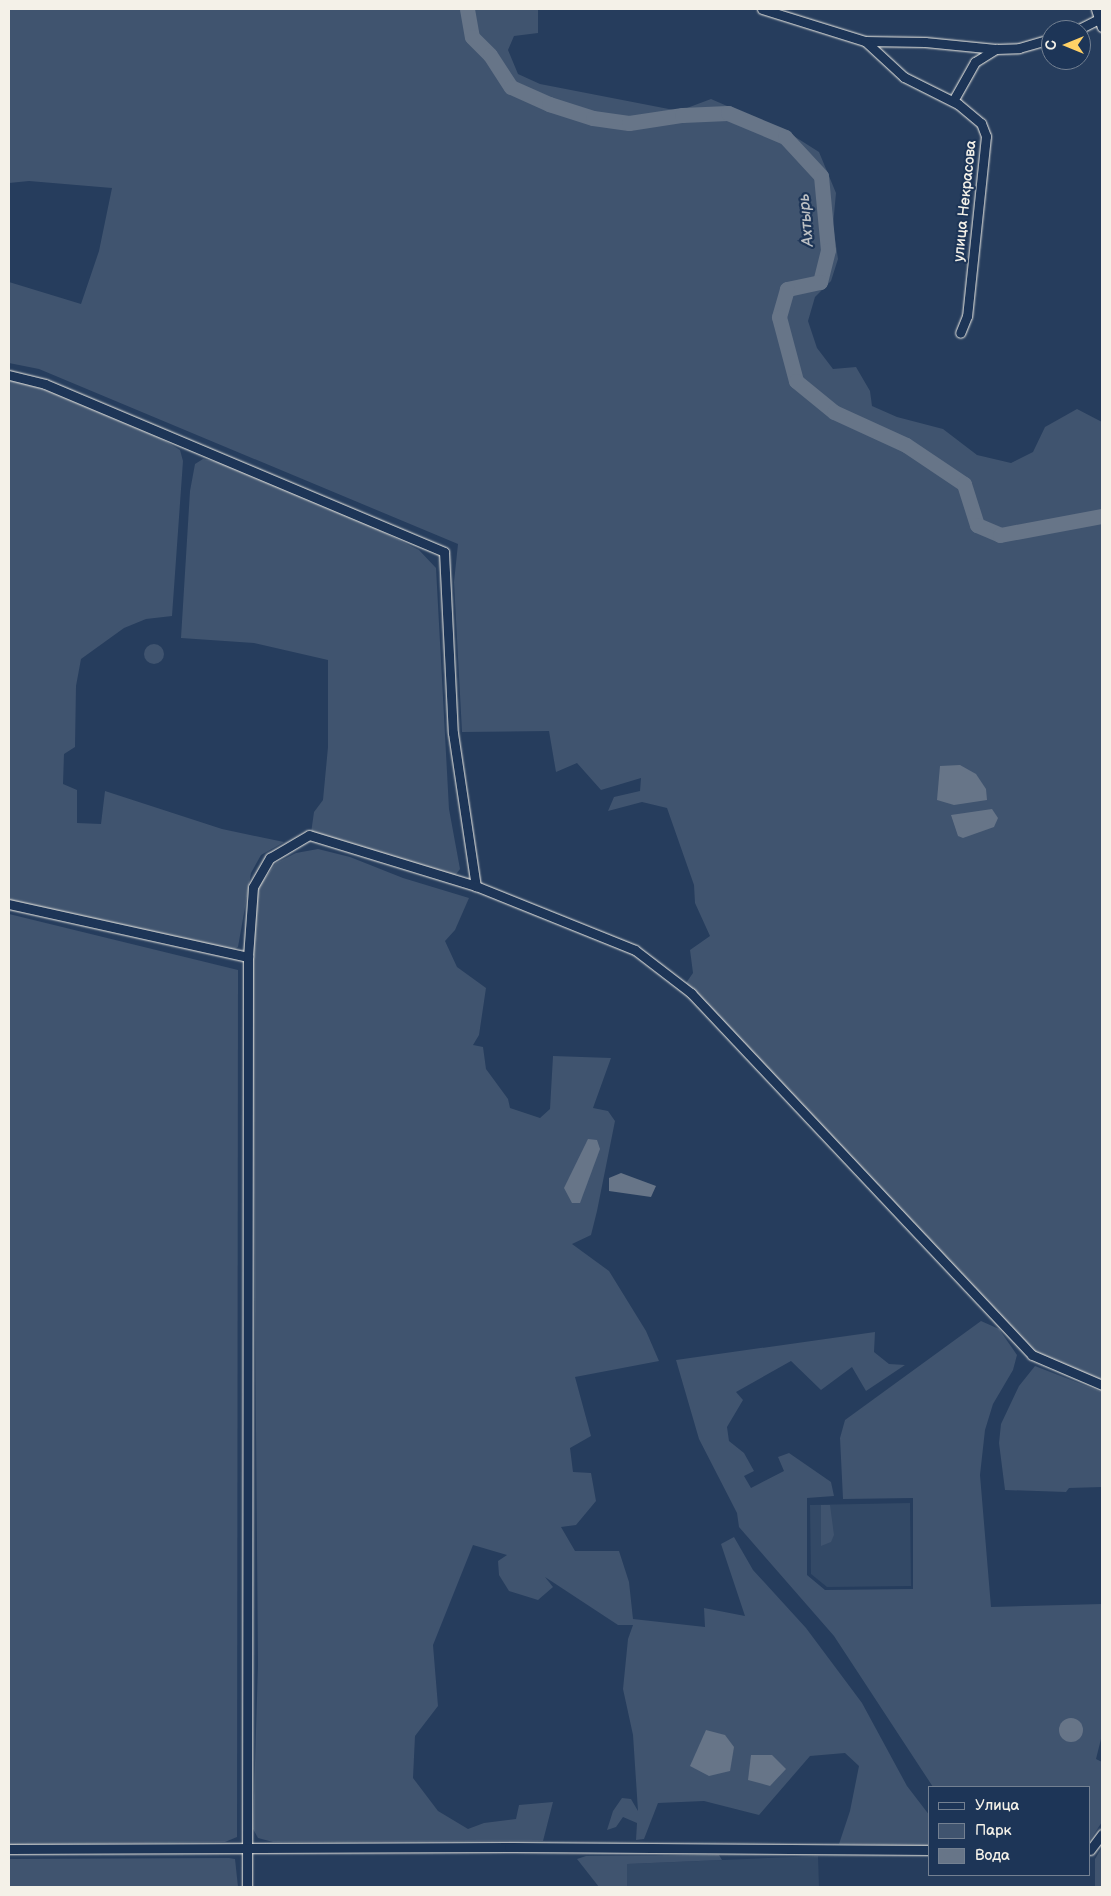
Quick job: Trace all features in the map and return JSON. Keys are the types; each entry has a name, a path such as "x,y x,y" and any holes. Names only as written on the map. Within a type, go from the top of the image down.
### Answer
{"street":[{"name":"улица Некрасова","path":"762,9 865,41 925,42 996,49 1019,48 1041,42"},
{"path":"1096,9 1101,23"},
{"name":"улица Некрасова","path":"865,41 904,77 954,101 980,123 986,136 967,316 960,334"},
{"path":"954,101 975,62 996,49"},
{"path":"9,375 45,384 444,552 453,733 476,886"},
{"path":"247,1887 249,1847 248,957 253,888 270,858 309,835 476,886 635,950 691,993 1032,1354 1102,1385"},
{"path":"9,904 248,957"},
{"path":"1091,1849 1102,1834"},
{"path":"9,1849 249,1847 928,1850"}],"shaded area":[{"path":"910,1503 911,1586 827,1587 811,1574 810,1505"},
{"path":"818,1856 819,1887 627,1887 627,1864"}],"green space":[{"path":"9,9 538,9 538,33 514,36 508,50 518,74 540,84 679,111 711,99 789,133 819,152 836,193 833,225 838,259 831,281 815,297 808,321 817,348 833,369 856,367 870,391 872,406 897,417 943,429 977,455 1011,463 1033,452 1045,427 1077,409 1102,422 1102,1381 1034,1352 686,983 693,973 690,950 710,936 695,903 694,885 667,808 642,802 608,811 614,797 640,791 641,778 601,790 577,763 556,772 549,731 462,732 454,582 458,544 39,369 9,363 9,282 81,304 99,251 112,188 29,181 9,183"},
{"path":"9,379 49,391 162,439 180,450 183,461 172,616 146,619 124,628 81,659 76,686 75,747 64,754 63,784 77,790 77,823 101,824 105,791 222,829 284,842 261,855 251,873 238,947 232,951 9,901"},
{"path":"203,459 223,463 365,523 419,550 436,568 449,809 460,869 454,877 311,833 314,812 323,800 328,747 328,660 254,643 181,638 190,491 195,464"},
{"path":"154,644 161,647 164,654 161,661 154,664 147,661 144,654 147,647"},
{"path":"318,849 350,857 403,878 469,898 455,930 445,941 457,967 486,988 479,1035 473,1045 483,1047 486,1069 508,1099 510,1108 540,1118 550,1109 553,1056 611,1058 593,1108 608,1111 615,1121 597,1211 591,1235 572,1244 609,1271 646,1331 659,1361 575,1377 591,1436 570,1448 573,1472 591,1473 596,1501 576,1525 561,1527 575,1551 619,1551 629,1582 633,1619 705,1627 704,1608 745,1616 721,1544 734,1537 753,1570 806,1628 862,1703 907,1786 928,1813 928,1846 839,1844 850,1811 859,1766 845,1753 810,1756 759,1815 704,1801 658,1803 644,1839 636,1840 637,1823 623,1817 616,1827 607,1830 613,1811 622,1798 631,1799 638,1811 633,1735 623,1689 628,1639 633,1625 618,1625 545,1577 553,1587 538,1600 509,1591 499,1575 498,1561 507,1555 473,1545 433,1645 438,1706 415,1736 413,1778 438,1811 468,1829 484,1823 516,1819 519,1805 553,1802 543,1841 273,1842 258,1838 253,1829 258,1665 252,952 257,889 276,863 296,853"},
{"path":"9,914 238,970 237,1837 225,1842 9,1845"},
{"path":"981,1321 999,1329 1017,1355 1013,1370 993,1404 985,1430 980,1475 991,1607 1102,1604 1102,1735 1096,1759 1102,1762 1102,1822 1091,1838 1091,1786 932,1786 834,1636 739,1527 737,1513 699,1439 676,1360 875,1332 874,1352 889,1364 905,1365 866,1391 852,1367 821,1390 791,1361 736,1392 743,1400 727,1427 729,1441 744,1453 754,1471 744,1476 751,1488 784,1471 778,1457 789,1453 831,1482 834,1496 807,1498 807,1575 825,1590 913,1589 913,1498 843,1499 840,1438 845,1420"},
{"path":"1035,1366 1102,1392 1102,1487 1069,1488 1066,1492 1005,1490 999,1443 1001,1424 1019,1386"},
{"path":"821,1505 830,1505 834,1535 831,1542 821,1546"},
{"path":"1102,1847 1102,1887 1095,1887 1095,1859"},
{"path":"719,1855 722,1860 627,1864 627,1887 599,1887 577,1859 586,1856"},
{"path":"9,1859 235,1859 238,1887 9,1887"}],"water":[{"path":"960,765 976,774 986,789 987,800 954,805 937,800 940,766"},
{"path":"992,809 998,818 994,827 963,838 958,836 951,815"},
{"path":"588,1139 597,1140 600,1149 580,1203 572,1203 564,1188"},
{"path":"621,1173 656,1186 651,1197 609,1191 609,1178"},
{"path":"1071,1718 1080,1721 1083,1730 1080,1739 1071,1742 1062,1739 1059,1730 1062,1721"},
{"path":"706,1730 725,1735 734,1747 730,1771 709,1776 690,1766"},
{"path":"751,1755 772,1755 786,1769 770,1786 748,1780"}],"waterway":[{"name":"Ахтырь","path":"467,9 472,37 490,55 511,87 549,104 593,118 629,123 682,115 728,113 785,137 821,176 828,250 820,282 787,289 779,317 796,381 834,412 906,445 964,484 977,525 1000,535 1102,516"}]}
